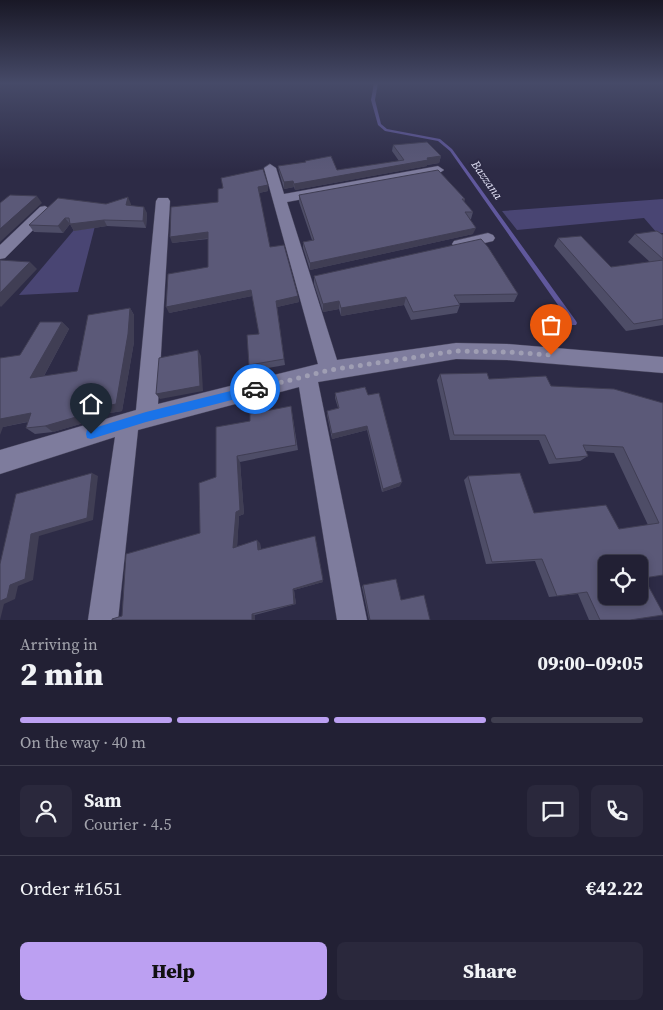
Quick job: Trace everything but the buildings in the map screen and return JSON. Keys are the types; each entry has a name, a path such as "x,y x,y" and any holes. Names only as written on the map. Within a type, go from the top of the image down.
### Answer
{"street":[{"path":"270,168 303,279 352,620"},
{"path":"279,198 438,170"},
{"path":"0,254 54,201"},
{"path":"103,620 137,420 163,201"},
{"path":"442,248 488,238"},
{"path":"303,279 321,275"},
{"path":"0,462 137,420 318,373 456,351 507,352 662,366"}],"shaded area":[{"path":"663,199 663,233 657,233 644,218 517,230 502,211"},
{"path":"101,203 78,292 19,295 96,204"}],"waterway":[{"name":"Bazzana","path":"376,112 379,124 386,130 439,140 451,150 574,323"}],"way so far":[{"path":"255,389 330,370 456,351 551,355"}],"route":[{"path":"91,434 146,417 255,389"}]}
